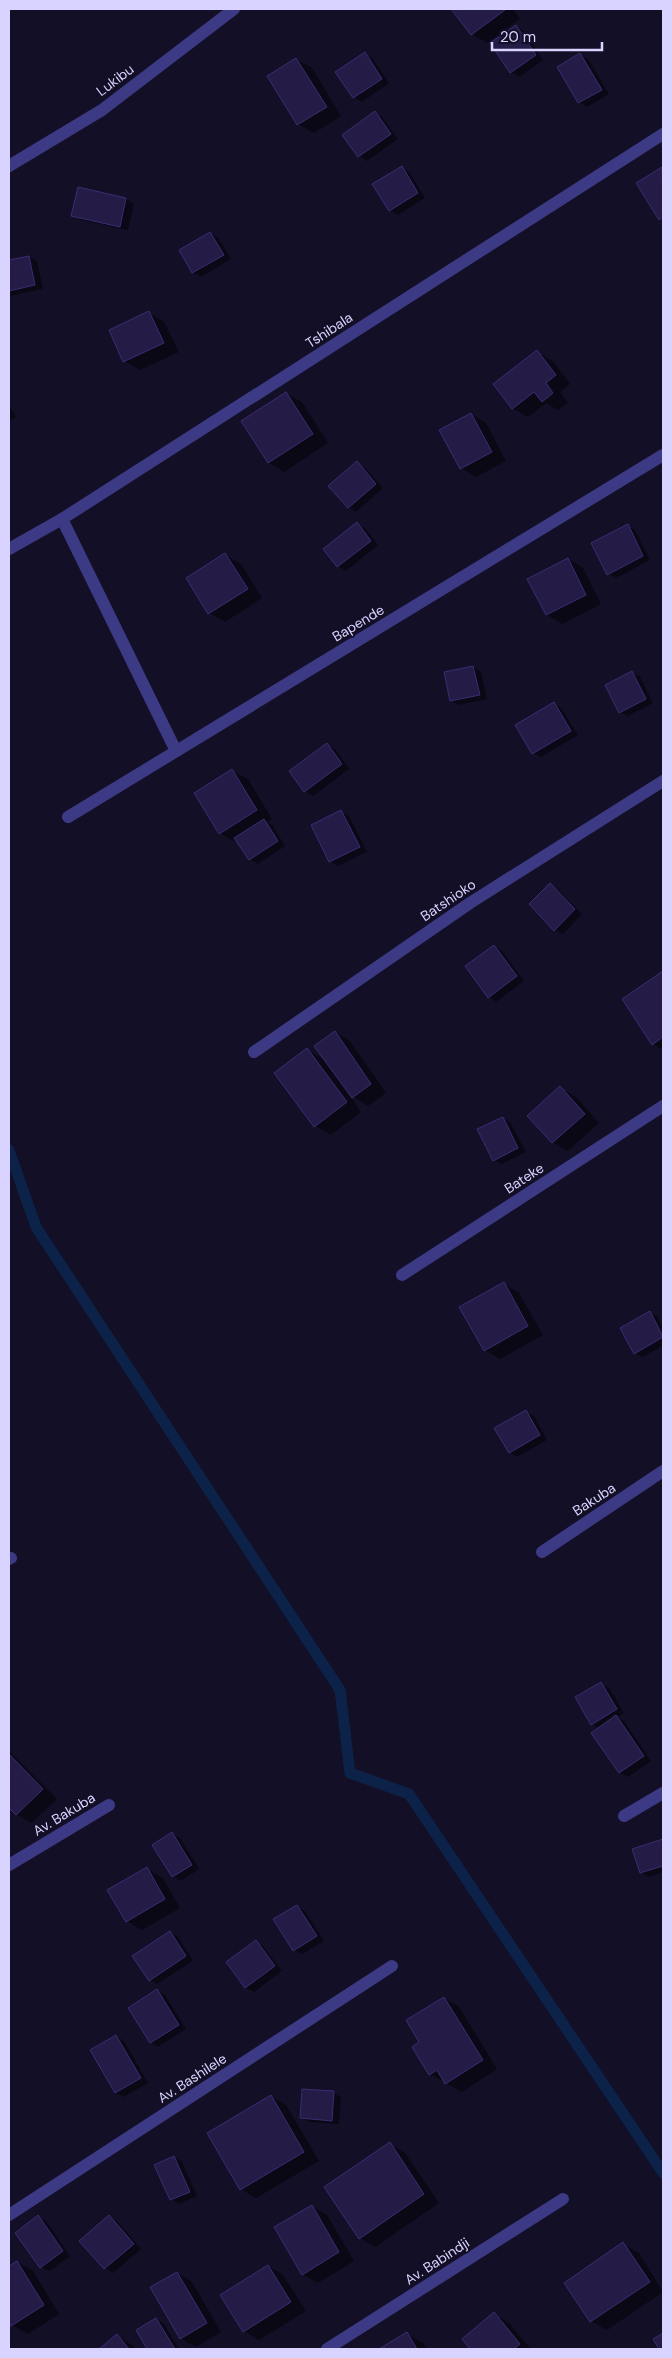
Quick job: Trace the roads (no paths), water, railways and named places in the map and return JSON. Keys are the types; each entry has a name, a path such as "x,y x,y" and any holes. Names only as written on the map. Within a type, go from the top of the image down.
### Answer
{"street":[{"name":"Lukibu","path":"9,166 102,110 234,9"},
{"name":"Tshibala","path":"9,549 62,519 663,134"},
{"name":"Bapende","path":"68,817 663,455"},
{"path":"62,519 176,750"},
{"name":"Batshioko","path":"254,1052 470,903 663,781"},
{"name":"Bateke","path":"402,1275 663,1106"},
{"name":"Bakuba","path":"542,1552 663,1471"},
{"path":"624,1816 663,1793"},
{"name":"Av. Bakuba","path":"9,1865 109,1805"},
{"name":"Av. Bashilele","path":"9,2215 392,1966"},
{"name":"Av. Babindji","path":"327,2349 563,2199"}],"waterway":[{"path":"9,1150 36,1227 340,1690 350,1773 409,1794 663,2173"}]}
